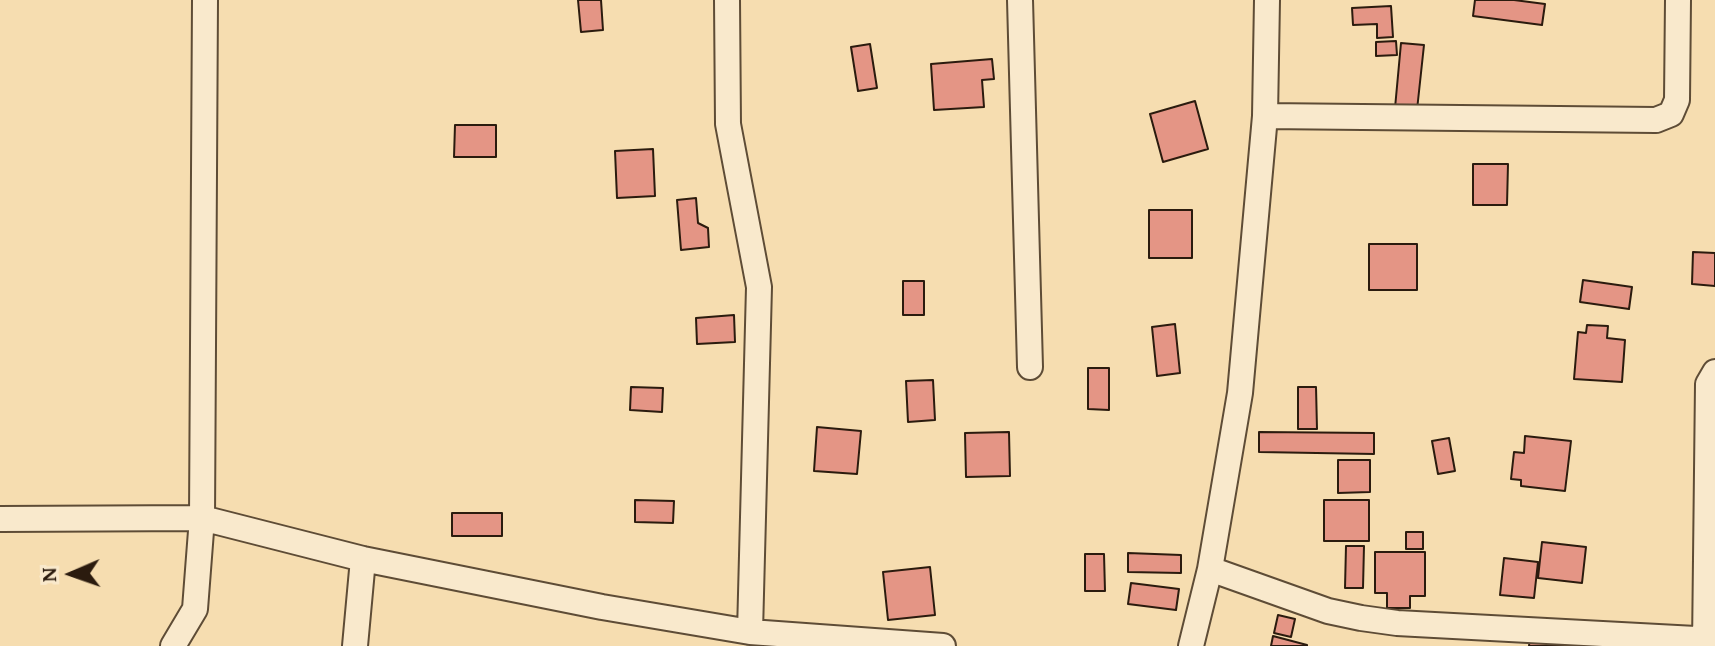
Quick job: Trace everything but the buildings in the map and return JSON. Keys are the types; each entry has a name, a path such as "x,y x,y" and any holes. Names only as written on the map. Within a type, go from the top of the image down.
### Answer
{"street":[{"path":"173,646 195,609 202,518 205,0"},
{"path":"727,0 728,124 759,287 750,632"},
{"path":"1020,0 1030,367"},
{"path":"1191,646 1210,569 1240,393 1265,116 1267,0"},
{"path":"1265,116 1656,120 1671,114 1677,100 1678,0"},
{"path":"1210,569 1328,611 1373,620 1709,642 1708,384 1715,372"},
{"path":"0,519 202,518 363,559 602,607 750,632 943,646"},
{"path":"355,646 363,559"}]}
